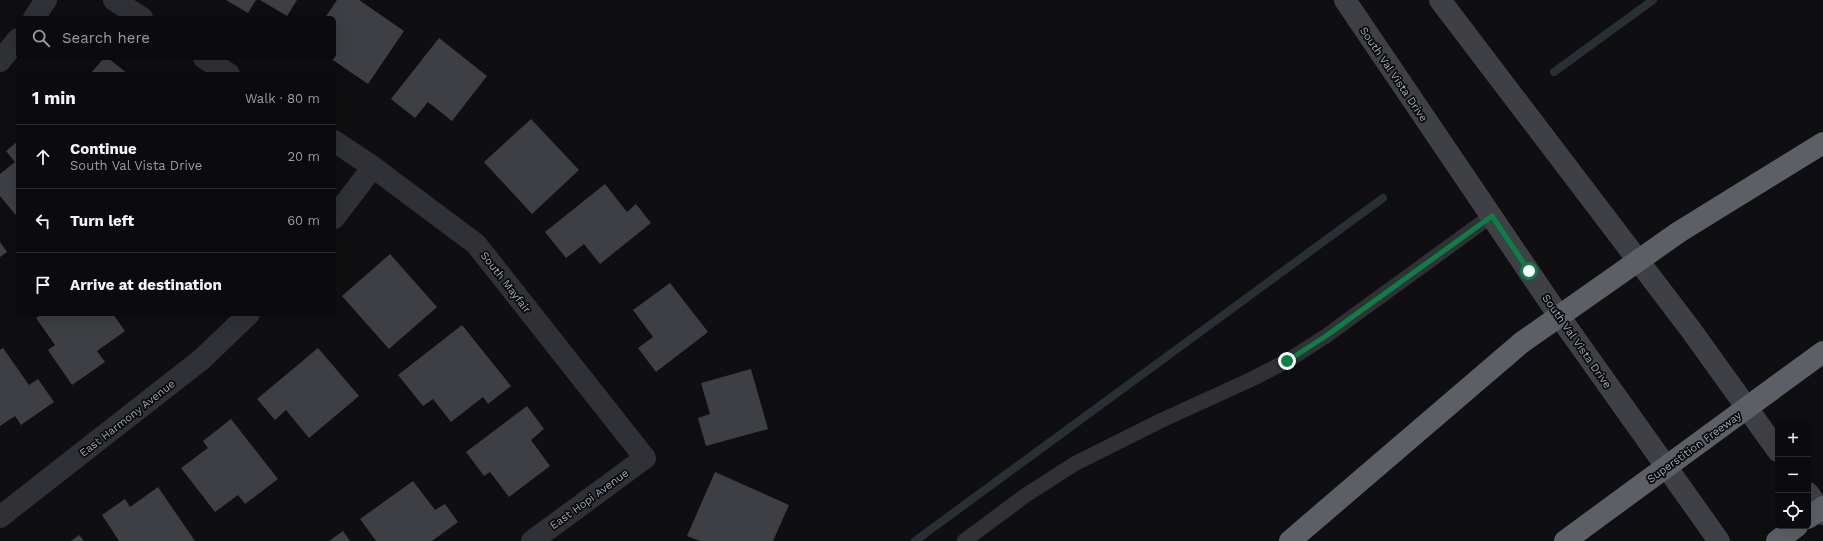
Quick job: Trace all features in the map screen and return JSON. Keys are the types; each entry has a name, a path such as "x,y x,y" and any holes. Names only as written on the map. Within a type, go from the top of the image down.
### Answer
{"highway":[{"path":"1290,541 1521,343 1679,232 1823,143"},
{"name":"Superstition Freeway","path":"1565,541 1823,352"},
{"path":"1811,516 1823,507"},
{"path":"1777,541 1793,529"}],"main road":[{"name":"South Val Vista Drive","path":"1345,0 1559,316 1719,541"},
{"path":"1440,0 1691,330 1775,447"},
{"path":"1811,497 1823,514"}],"street":[{"path":"35,16 46,0"},
{"path":"114,0 139,16"},
{"path":"0,60 16,41"},
{"path":"207,60 226,72"},
{"name":"South Mayfair","path":"336,142 374,167 476,244 645,458"},
{"path":"336,215 374,167"},
{"name":"East Harmony Avenue","path":"0,517 202,359 247,316"},
{"name":"East Hopi Avenue","path":"532,541 645,458"}],"lane":[{"path":"964,541 1026,495 1076,462 1287,361 1332,332 1492,216"}],"building":[{"path":"226,0 256,0 248,13"},
{"path":"260,0 297,0 287,16"},
{"path":"337,0 359,0 404,31 368,84 333,60 336,60 336,16 326,16"},
{"path":"439,38 487,76 452,121 428,102 415,118 391,99"},
{"path":"102,60 110,60 126,72 92,72"},
{"path":"531,119 579,170 532,214 484,162"},
{"path":"16,143 16,216 0,196 0,174 15,162 6,151"},
{"path":"605,184 627,212 636,204 651,223 600,264 584,244 566,258 545,232"},
{"path":"0,242 7,252 0,257"},
{"path":"390,254 437,307 389,349 342,296"},
{"path":"670,283 708,332 656,372 638,348 653,337 633,310"},
{"path":"39,316 114,316 125,331 97,351 105,362 72,385 48,350 55,345 36,318"},
{"path":"462,325 511,386 488,404 483,397 451,422 433,399 423,406 398,375"},
{"path":"3,348 29,385 38,379 54,402 21,425 15,416 0,426 0,350"},
{"path":"318,348 359,396 309,438 286,410 275,420 257,399"},
{"path":"751,369 768,429 706,446 698,418 710,414 701,383"},
{"path":"527,406 544,429 531,440 550,466 509,497 490,472 484,476 466,452"},
{"path":"231,419 278,479 245,504 238,495 215,512 181,468 208,448 203,441"},
{"path":"715,472 789,505 773,541 700,541 687,536"},
{"path":"413,481 435,510 445,504 458,522 432,541 376,541 360,519"},
{"path":"158,487 195,541 119,541 102,515 125,499 130,507"},
{"path":"343,531 350,541 329,541"},
{"path":"79,535 84,541 71,541"}],"waterway":[{"path":"1554,72 1653,0"},
{"path":"915,541 1383,198"}],"route":[{"path":"1287,361 1326,336 1492,216 1529,271"}]}
